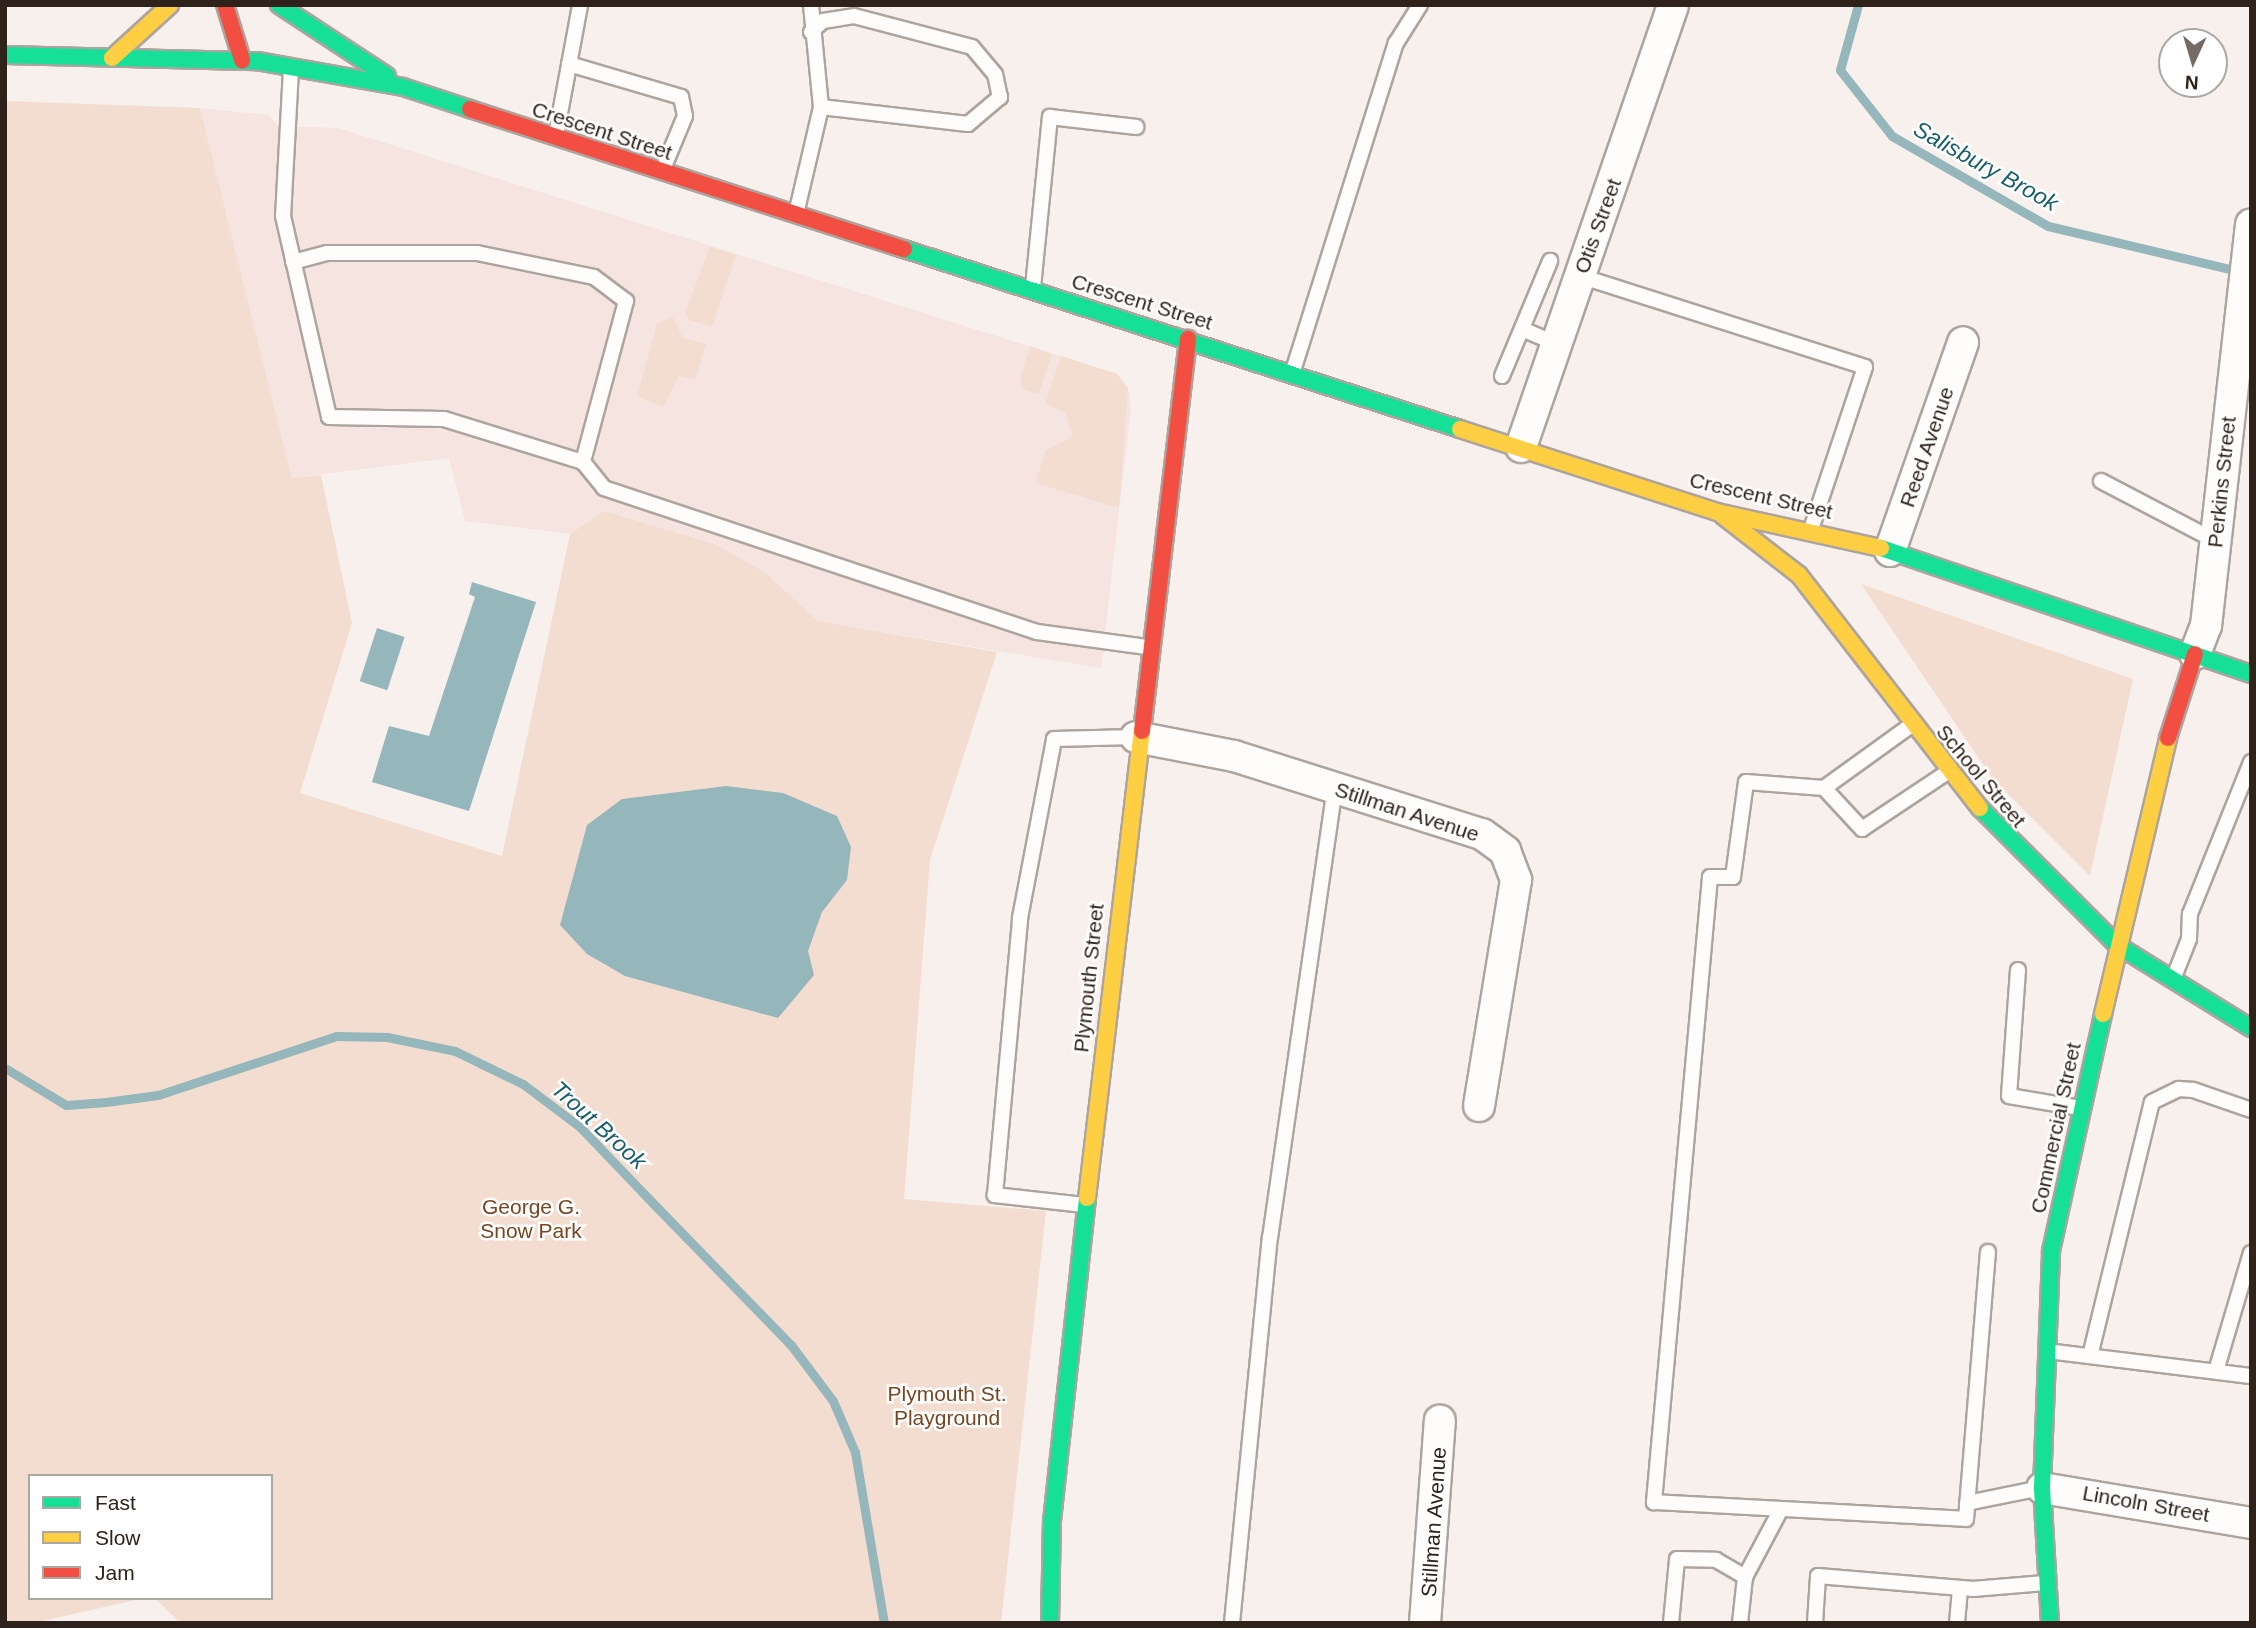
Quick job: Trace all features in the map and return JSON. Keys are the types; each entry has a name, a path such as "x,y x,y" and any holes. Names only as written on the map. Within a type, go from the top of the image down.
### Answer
{"main road":[{"path":"112,58 170,5"},
{"path":"225,5 242,60"},
{"path":"279,5 404,87"},
{"name":"Crescent Street","path":"5,55 242,60 292,64 404,87 555,140 1188,338 1717,512 1811,529 1890,551 2251,674"},
{"name":"Plymouth Street","path":"1050,1623 1052,1521 1136,737 1188,338"},
{"name":"School Street","path":"1717,512 1799,575 1947,772 2026,861 2117,945 2251,1028"},
{"name":"Commercial Street","path":"2050,1623 2042,1488 2044,1351 2050,1251 2117,945 2165,743 2195,654"}],"street":[{"name":"Otis Street","path":"1521,447 1674,5"},
{"name":"Perkins Street","path":"2195,654 2206,626 2244,351 2243,293 2251,225"},
{"name":"Reed Avenue","path":"1890,551 1963,342"},
{"name":"Stillman Avenue","path":"1136,737 1234,756 1482,834 1505,851 1516,880 1479,1106"},
{"name":"Stillman Avenue","path":"1425,1623 1440,1421"},
{"name":"Lincoln Street","path":"2042,1488 2251,1523"}],"lane":[{"path":"555,140 580,5"},
{"path":"795,215 821,107 811,32 811,5"},
{"path":"1293,372 1396,43 1420,5"},
{"path":"811,32 822,21 854,16 972,47 995,74 1000,97 968,124 821,107"},
{"path":"292,64 283,216 329,417 444,419 583,462 604,488 1037,632 1147,647"},
{"path":"569,64 681,97 685,116 661,173"},
{"path":"1032,290 1050,117 1136,127"},
{"path":"293,262 327,253 477,253 594,277 626,301 583,462"},
{"path":"1502,376 1550,261"},
{"path":"1580,276 1865,367 1811,529"},
{"path":"1522,329 1557,344"},
{"path":"2101,481 2216,541"},
{"path":"1912,725 1824,788 1746,782 1733,877 1710,877 1654,1502 1966,1519 1988,1252"},
{"path":"1086,1205 995,1195 1020,918 1054,739 1136,737"},
{"path":"2174,978 2195,902 2251,762"},
{"path":"1824,788 1862,829 1947,772"},
{"path":"1232,1623 1270,1238 1335,788"},
{"path":"2018,970 2009,1096 2081,1108"},
{"path":"2090,1356 2152,1102 2179,1089 2193,1090 2251,1110"},
{"path":"2216,1371 2251,1253"},
{"path":"2044,1351 2251,1376"},
{"path":"1967,1503 2042,1488"},
{"path":"1740,1623 1745,1577 1781,1509"},
{"path":"1671,1623 1677,1559 1716,1560 1745,1577"},
{"path":"1815,1623 1818,1576 1960,1588 2046,1583"},
{"path":"1957,1623 1960,1588"}],"shaded area":[{"path":"200,108 268,115 278,126 338,128 1117,374 1128,388 1131,408 1101,668 818,621 767,574 604,511 570,534 465,521 449,458 292,478"}],"green space":[{"name":"George G. Snow Park","path":"5,101 200,108 292,478 321,475 352,623 300,793 502,856 570,534 604,511 717,545 767,574 818,621 997,652 930,860 904,1199 1046,1211 1001,1623 180,1623 157,1600 273,1600 273,1474 28,1474 28,1600 135,1600 34,1623 5,1623"},
{"path":"710,247 736,255 712,327 689,320 685,312"},
{"path":"672,316 683,338 706,344 695,380 679,376 663,407 637,396 657,324"},
{"path":"1030,346 1052,354 1039,394 1023,389 1020,380"},
{"path":"1061,356 1117,374 1128,388 1119,508 1036,483 1045,451 1073,436 1065,412 1045,404"},
{"path":"1861,584 2133,679 2090,876 1993,779"}],"water":[{"path":"472,582 536,602 469,811 372,782 389,726 429,736 475,597 469,594"},
{"path":"377,628 405,637 387,690 360,681"},
{"path":"726,786 783,793 837,816 851,847 847,880 822,912 808,951 814,975 778,1018 625,976 587,954 560,925 587,825 622,799"}],"waterway":[{"name":"Salisbury Brook","path":"1858,5 1840,70 1892,136 2048,226 2242,272"},
{"name":"Trout Brook","path":"5,1068 66,1105 106,1102 158,1095 336,1036 387,1037 455,1051 523,1084 580,1127 791,1345 833,1401 855,1452 884,1623"}],"traffic: fast":[{"path":"279,5 387,76"},
{"path":"5,55 257,61 403,87 470,109"},
{"path":"904,249 1460,429"},
{"path":"1881,548 2251,674"},
{"path":"1980,808 2117,945 2251,1028"},
{"path":"2050,1623 2042,1488 2051,1251 2103,1014"},
{"path":"1050,1623 1052,1521 1087,1198"}],"traffic: slow":[{"path":"112,58 170,5"},
{"path":"1460,429 1717,512 1881,548"},
{"path":"1723,516 1799,575 1980,808"},
{"path":"1087,1198 1142,731"},
{"path":"2103,1014 2168,738"}],"traffic: jam":[{"path":"225,5 242,60"},
{"path":"470,109 904,249"},
{"path":"1142,731 1188,339"},
{"path":"2168,738 2195,654"}],"park label":[{"name":"Plymouth St. Playground","path":"947,1406"}]}
